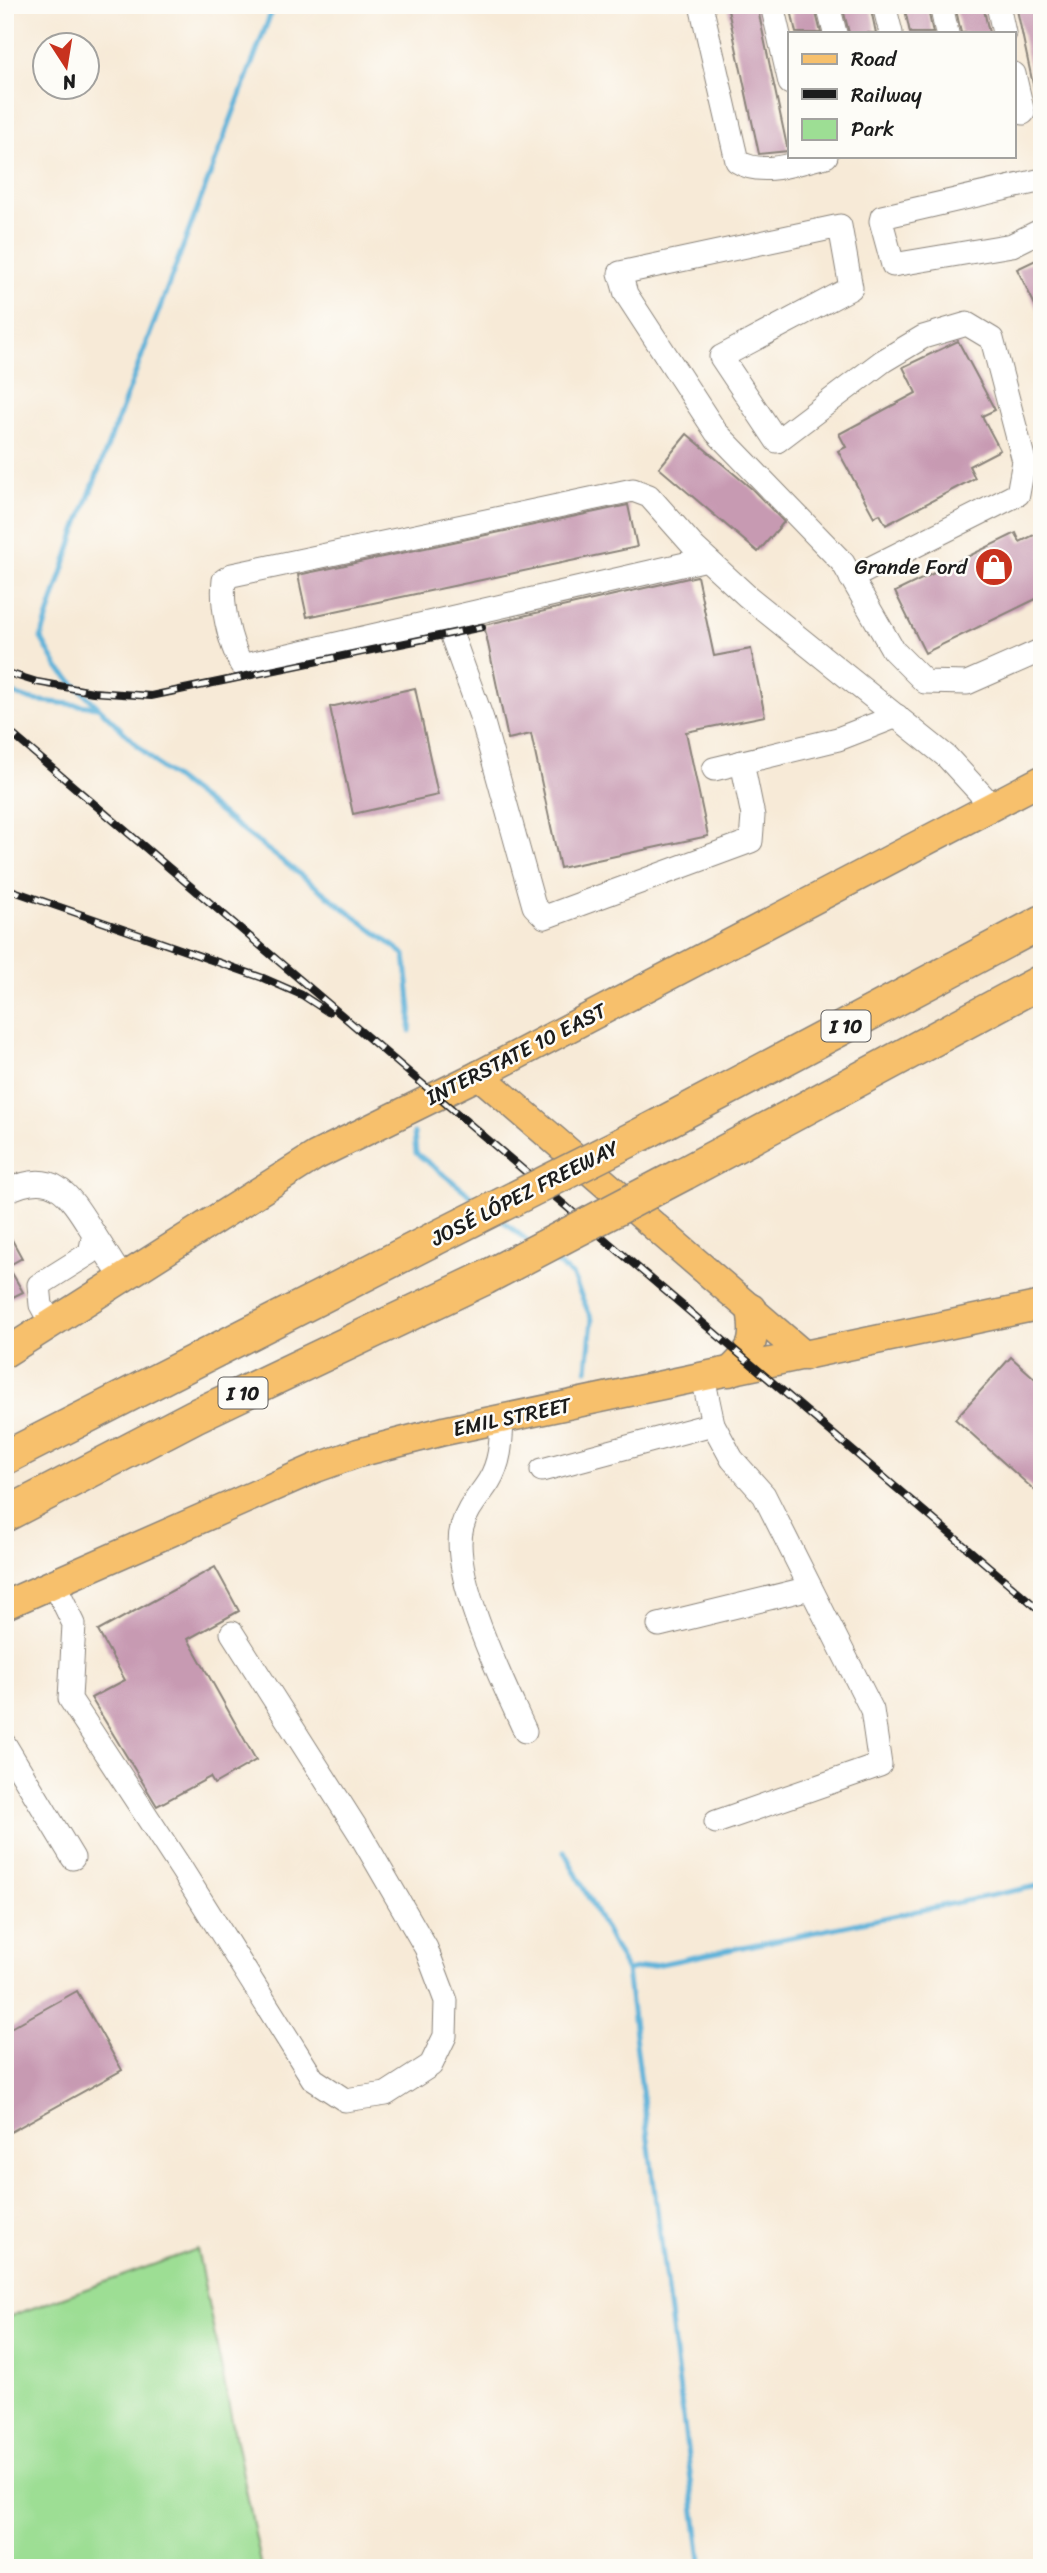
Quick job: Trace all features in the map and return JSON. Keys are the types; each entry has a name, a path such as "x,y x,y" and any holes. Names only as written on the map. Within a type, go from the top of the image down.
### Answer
{"highway":[{"path":"995,946 1042,911"},
{"name":"JOSÉ LÓPEZ FREEWAY","path":"5,1458 650,1130 1042,922"},
{"name":"I 10","path":"5,1514 195,1416 485,1278 1042,981"},
{"path":"1008,998 1042,988"}],"main road":[{"name":"INTERSTATE 10 EAST","path":"5,1353 315,1156 479,1075 1042,780"},
{"path":"479,1075 805,1356"},
{"name":"EMIL STREET","path":"5,1605 316,1468 358,1453 502,1419 1042,1305"},
{"path":"716,1375 752,1347 754,1332 751,1308"}],"lane":[{"path":"701,5 737,161 748,168 760,170 809,158"},
{"path":"772,5 788,74"},
{"path":"828,5 835,32"},
{"path":"884,5 891,32"},
{"path":"941,5 947,32"},
{"path":"998,5 1004,32"},
{"path":"1016,80 1026,112"},
{"path":"1042,180 882,217 881,221 893,265 1012,246 1042,230"},
{"path":"851,578 1018,495 1024,461 992,339 967,324 923,337 883,360 778,440 721,357 851,288 840,226 620,273 626,294 716,432 843,563 851,578 893,650 925,682 967,683 1042,650"},
{"path":"707,559 250,664 241,664 235,653 226,612 224,580 232,575 633,490 649,496 707,559 747,596 947,757 992,806"},
{"path":"446,619 482,719 534,906 545,917 751,841 753,816 742,762"},
{"path":"714,769 838,738 897,716"},
{"path":"5,1192 22,1183 51,1182 69,1195 122,1278"},
{"path":"51,1323 41,1305 39,1285 90,1253 94,1234"},
{"path":"716,1375 713,1424 732,1459 764,1495 872,1710 880,1765 716,1822"},
{"path":"502,1419 500,1455 490,1480 470,1506 461,1530 463,1561 469,1592 496,1667 525,1731"},
{"path":"542,1470 713,1424"},
{"path":"54,1583 74,1624 70,1699 313,2078 345,2100 386,2094 431,2065 445,2036 446,2001 420,1937 352,1822 232,1633"},
{"path":"659,1625 810,1588"},
{"path":"5,1745 73,1857"}],"green space":[{"path":"197,2249 262,2568 5,2568 5,2318"}],"building":[{"path":"727,5 757,5 788,151 759,154"},
{"path":"790,5 814,5 821,32 796,32"},
{"path":"842,5 870,5 876,32 849,32"},
{"path":"904,5 927,5 933,32 910,32"},
{"path":"955,5 983,5 989,32 961,32"},
{"path":"1016,5 1042,5 1042,93 1035,94"},
{"path":"1042,257 1042,319 1017,269"},
{"path":"958,341 995,410 982,416 1000,450 969,466 975,478 886,525 880,514 874,517 838,451 846,447 839,434 916,393 903,367"},
{"path":"687,434 752,489 784,522 758,552 659,468"},
{"path":"628,505 637,547 307,617 298,575"},
{"name":"Grande Ford","path":"1042,531 1042,596 925,653 895,592 1016,533 1020,542"},
{"path":"697,576 714,656 751,649 765,716 686,732 708,836 560,868 531,734 508,739 484,625"},
{"path":"415,688 438,795 353,814 330,707"},
{"path":"5,1227 22,1258 8,1266 23,1292 5,1301"},
{"path":"1011,1357 1042,1385 1042,1497 955,1419"},
{"path":"215,1567 239,1611 188,1639 256,1760 214,1784 210,1777 157,1806 91,1698 125,1680 98,1631"},
{"path":"77,1991 122,2070 5,2135 5,2031"}],"waterway":[{"path":"274,5 75,533 41,638 58,668 160,767 405,955 411,1010 410,1031"},
{"path":"5,691 32,700 97,707"},
{"path":"414,1133 416,1153 479,1202"},
{"path":"500,1219 528,1241"},
{"path":"550,1258 572,1275 592,1320 587,1369"},
{"path":"564,1851 627,1971 702,2568"},
{"path":"627,1971 1042,1885"}],"railway":[{"path":"5,672 37,682 93,692 151,696 482,627"},
{"path":"5,728 1042,1612"},
{"path":"5,888 263,978 302,995 328,1012"}],"place":[{"name":"Grande Ford","path":"994,567"}]}
